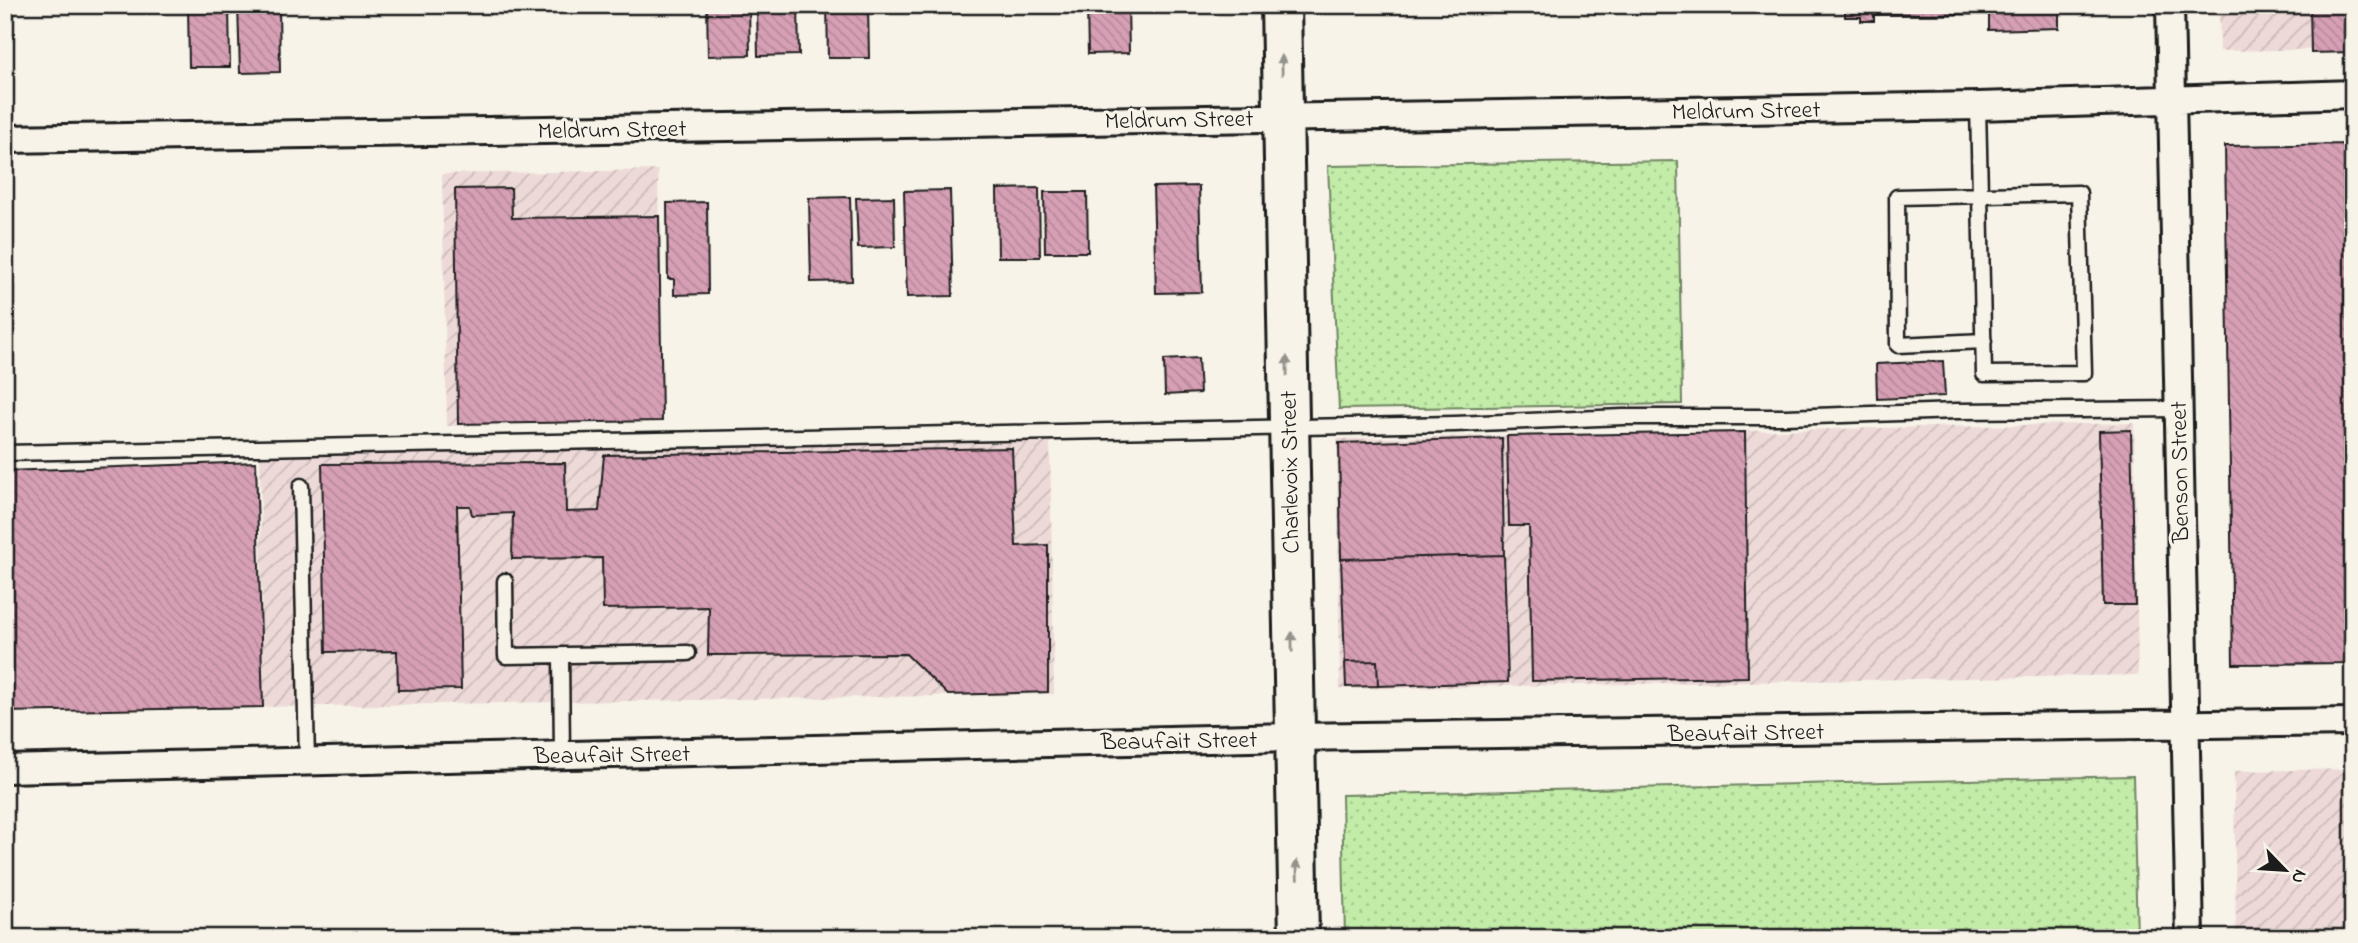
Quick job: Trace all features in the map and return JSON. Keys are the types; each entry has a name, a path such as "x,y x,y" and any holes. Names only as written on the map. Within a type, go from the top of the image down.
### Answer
{"street":[{"name":"Charlevoix Street","path":"1281,5 1299,938"},
{"name":"Benson Street","path":"2170,5 2190,938"},
{"name":"Meldrum Street","path":"5,139 1978,106 2353,94"},
{"name":"Beaufait Street","path":"5,768 1294,737 2353,722"}],"lane":[{"path":"1978,106 1980,194 1984,341 1984,374 2084,373 2078,192 1980,194 1897,197 1898,345 1984,341"},
{"path":"5,453 1623,417 1786,417 2178,408"},
{"path":"301,486 307,761"},
{"path":"506,581 506,656 688,653"},
{"path":"561,656 562,755"}],"shaded area":[{"path":"2219,5 2353,5 2353,49 2220,51"},
{"path":"658,170 662,421 447,426 442,174"},
{"path":"2134,423 2138,675 1340,689 1337,439"},
{"path":"1050,442 1054,694 263,707 260,456"},
{"path":"2353,769 2353,938 2236,938 2234,771"}],"green space":[{"path":"1678,161 1682,404 1339,409 1328,166"},
{"path":"2133,776 2137,938 1345,938 1342,795"}],"building":[{"path":"188,5 229,5 230,67 189,67"},
{"path":"238,5 279,5 280,72 240,73"},
{"path":"707,5 749,5 750,55 708,56"},
{"path":"757,5 798,5 799,55 758,56"},
{"path":"827,5 868,5 869,58 828,58"},
{"path":"1087,5 1128,5 1129,53 1088,54"},
{"path":"1845,5 2059,5 2059,28 1989,30 1989,14 1874,15 1874,21 1861,21 1861,17 1845,17"},
{"path":"2310,5 2353,5 2353,52 2311,53"},
{"path":"2353,144 2353,663 2233,664 2225,146"},
{"path":"1199,186 1202,292 1156,293 1153,187"},
{"path":"511,188 512,218 659,216 662,421 458,424 455,189"},
{"path":"1039,188 1040,257 998,257 997,189"},
{"path":"950,190 953,296 907,297 904,191"},
{"path":"1044,192 1087,192 1088,252 1045,252"},
{"path":"850,197 852,281 811,282 809,198"},
{"path":"894,197 895,247 858,248 856,198"},
{"path":"707,202 708,294 674,295 674,279 668,279 667,203"},
{"path":"1198,358 1200,393 1165,395 1164,360"},
{"path":"1943,361 1945,396 1877,399 1876,364"},
{"path":"2131,430 2135,605 2103,605 2099,431"},
{"path":"1745,432 1748,677 1532,681 1529,526 1509,526 1507,436"},
{"path":"1502,438 1504,555 1341,559 1339,443"},
{"path":"1012,448 1016,546 1048,545 1048,692 948,695 906,654 708,655 709,607 603,609 602,558 512,559 513,513 472,515 470,506 457,506 461,689 398,690 397,651 326,652 322,464 565,463 566,512 599,511 604,455"},
{"path":"256,462 263,707 5,712 5,471"},
{"path":"1504,555 1508,682 1378,686 1377,661 1345,662 1341,559"},
{"path":"1377,661 1378,686 1346,687 1345,662"}]}
